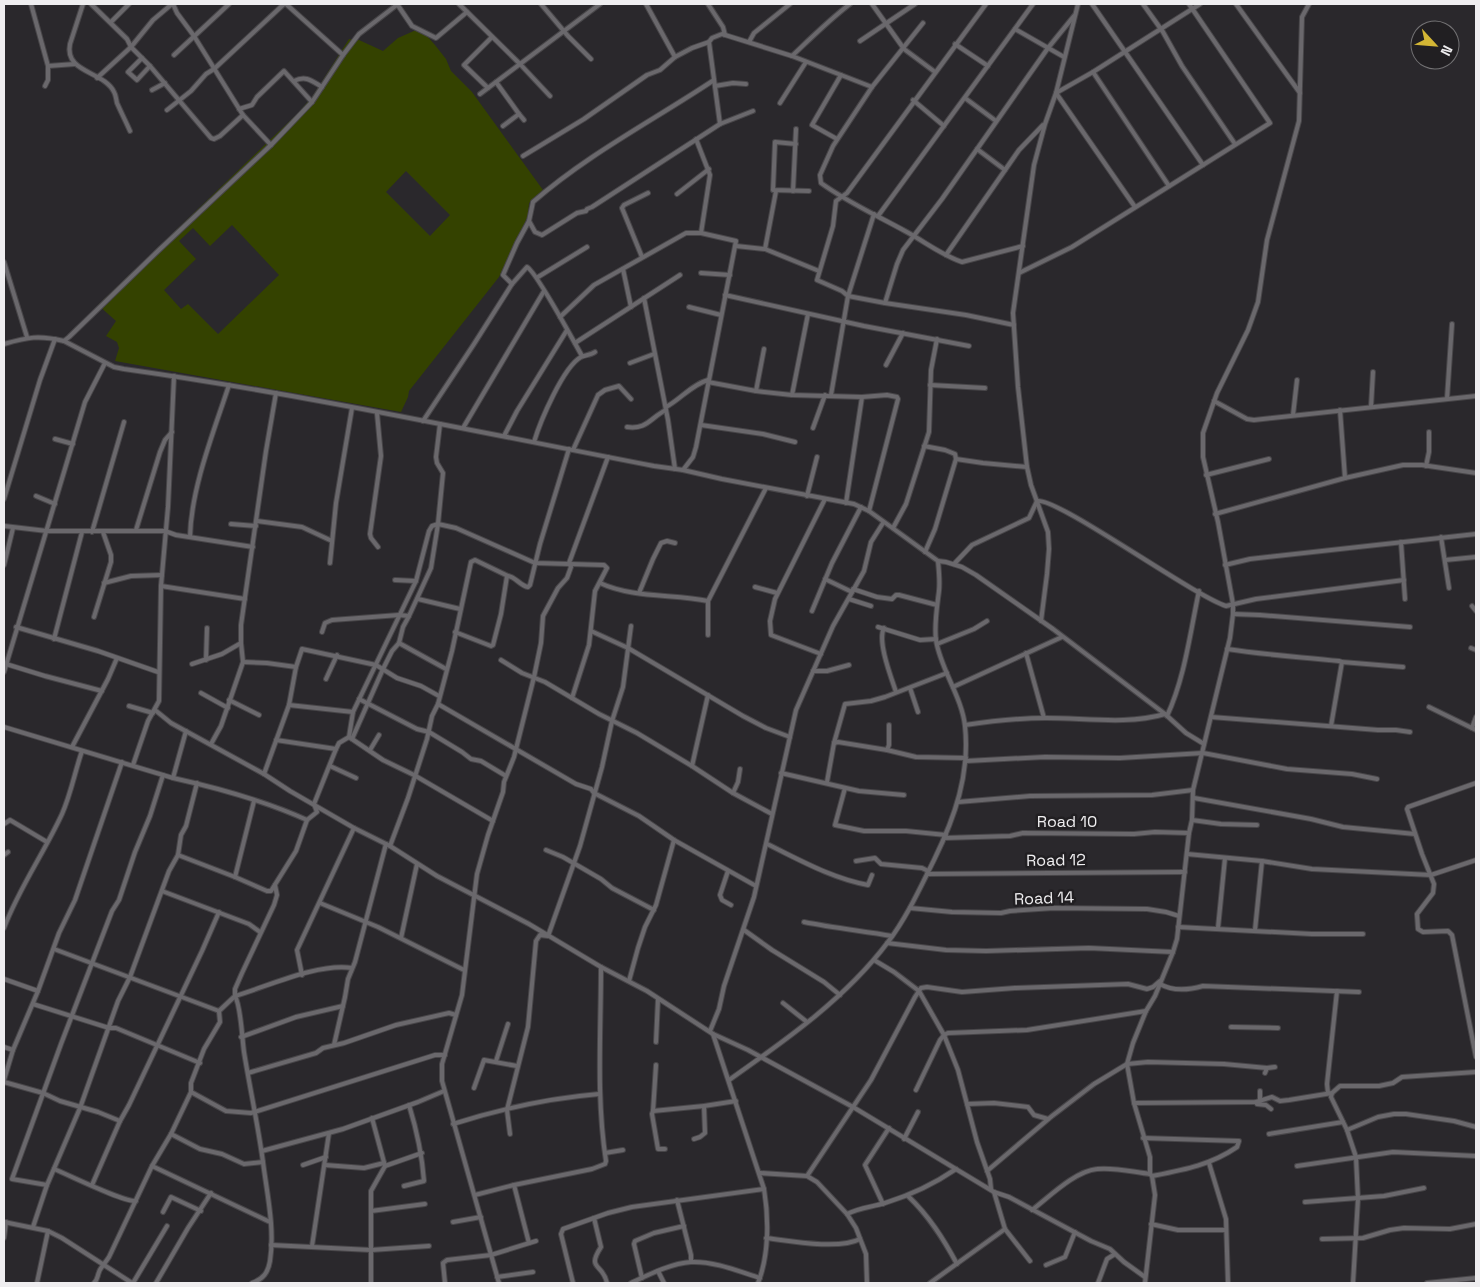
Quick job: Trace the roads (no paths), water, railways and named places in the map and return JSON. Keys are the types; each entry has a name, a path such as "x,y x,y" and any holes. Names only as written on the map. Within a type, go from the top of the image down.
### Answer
{"street":[{"path":"31,4 48,66 48,80 45,86"},
{"path":"83,4 68,50 75,64 105,82 114,92 130,131"},
{"path":"92,4 127,39 131,47 165,83 191,117 212,139 220,136 243,116"},
{"path":"111,22 129,4"},
{"path":"97,78 131,47 153,20 173,4 243,116 271,145"},
{"path":"174,54 228,4"},
{"path":"167,110 191,92 206,74 214,69 285,4 343,55"},
{"path":"64,341 271,145 312,102 359,34 398,4 412,26 436,38 467,12"},
{"path":"459,4 550,96"},
{"path":"541,4 591,58"},
{"path":"480,94 600,4"},
{"path":"646,4 674,57"},
{"path":"708,4 723,27 725,34"},
{"path":"749,42 754,33 790,4"},
{"path":"792,56 812,39 824,25 850,4"},
{"path":"872,4 904,49 935,72"},
{"path":"860,41 915,4"},
{"path":"986,4 913,100 846,193 836,201 833,226 818,280 842,291 848,296 966,315 1014,325"},
{"path":"831,395 848,296 876,215 944,126 1032,4"},
{"path":"1040,621 1049,549 1048,532 1027,467 1018,387 1013,313 1034,165 1056,93 1078,4"},
{"path":"1092,4 1203,165"},
{"path":"1143,4 1235,144"},
{"path":"1019,273 1072,247 1270,123 1189,4"},
{"path":"1056,93 1093,72 1200,4"},
{"path":"1236,4 1300,93"},
{"path":"1145,1283 1155,1195 1150,1158 1134,1103 1127,1064 1146,1011 1155,996 1173,952 1192,820 1194,790 1227,649 1233,614 1233,604 1203,457 1203,433 1214,401 1248,330 1258,302 1267,240 1299,121 1302,17 1310,4"},
{"path":"885,303 903,250 1048,48 1076,14"},
{"path":"923,24 872,87 837,139 820,175 821,183 841,197 962,262 1024,246"},
{"path":"1015,28 1064,57"},
{"path":"523,156 584,119 647,76 660,70 674,57 702,43 709,42 712,38 722,34 792,56 872,87"},
{"path":"488,88 464,65 492,37"},
{"path":"709,42 720,124"},
{"path":"955,44 988,66"},
{"path":"142,58 128,72 137,80 150,66"},
{"path":"780,102 806,62"},
{"path":"48,66 75,64"},
{"path":"239,109 252,105 257,97 284,71 312,102"},
{"path":"1093,72 1169,186"},
{"path":"837,139 812,125 842,76"},
{"path":"294,81 305,78 310,79 322,88"},
{"path":"512,284 503,275 529,221 533,202 621,138 673,108 714,80"},
{"path":"496,82 524,120"},
{"path":"152,90 165,83"},
{"path":"715,86 733,83 746,84"},
{"path":"1056,93 1135,207"},
{"path":"964,98 996,121"},
{"path":"913,100 944,126"},
{"path":"529,221 535,232 542,235 577,213 586,211 586,209 592,207 720,124 753,111"},
{"path":"503,126 519,114"},
{"path":"946,255 1019,150 1045,124"},
{"path":"793,191 796,129"},
{"path":"696,139 709,169 710,179 701,233"},
{"path":"765,249 776,191 773,190 774,142 796,144"},
{"path":"977,148 1005,170"},
{"path":"677,194 709,169"},
{"path":"776,191 809,191"},
{"path":"642,257 622,208 624,205 648,193"},
{"path":"560,316 594,285 686,233 701,233 736,240 701,424 693,457 683,470"},
{"path":"736,246 765,249 820,271"},
{"path":"538,277 587,247"},
{"path":"4,262 28,337"},
{"path":"422,421 512,284 527,267 538,277 544,291 582,356"},
{"path":"623,268 631,307"},
{"path":"701,273 730,275"},
{"path":"575,342 680,275"},
{"path":"463,428 544,291"},
{"path":"726,295 808,314 970,346"},
{"path":"644,298 666,408 675,469"},
{"path":"689,307 721,315"},
{"path":"792,394 808,314"},
{"path":"1447,399 1452,324"},
{"path":"504,436 517,411 567,330"},
{"path":"886,365 902,333"},
{"path":"4,344 28,337 55,339 64,341 105,363 124,369 276,393 463,428 683,470 861,507 938,561 954,564 976,575 1166,715 1186,733 1204,744"},
{"path":"4,500 40,380 55,339"},
{"path":"893,528 906,504 924,446 929,424 930,385 933,354 937,339"},
{"path":"756,391 764,349"},
{"path":"534,442 546,409 568,370 582,356 595,352"},
{"path":"630,363 654,354"},
{"path":"4,672 85,402 105,363"},
{"path":"1371,407 1373,372"},
{"path":"133,765 148,721 159,701 158,672 161,586 168,507 174,376"},
{"path":"1293,415 1297,380"},
{"path":"627,426 634,428 643,425 688,390 701,382 708,381 756,391 792,394 862,397 894,395 898,399 868,512"},
{"path":"190,537 195,498 229,385"},
{"path":"930,385 985,388"},
{"path":"334,1045 344,1006 348,979 355,962 388,845 429,732 432,716 438,704 452,651 471,562 475,560 528,587 571,450 598,395 605,390 619,386 631,399"},
{"path":"211,744 216,737 228,708 229,700 243,662 240,625 276,393"},
{"path":"813,428 825,395"},
{"path":"1214,401 1247,419 1476,396"},
{"path":"846,503 862,397"},
{"path":"330,563 336,503 352,408"},
{"path":"1340,410 1345,478"},
{"path":"377,412 381,456 370,534 378,547"},
{"path":"92,532 124,422"},
{"path":"178,855 271,891 296,851 307,820 317,812 314,804 336,749 339,743 351,738 392,651 399,643 403,627 418,599 431,568 443,473 436,457 440,424"},
{"path":"701,424 795,442"},
{"path":"136,530 160,452 165,440 172,432"},
{"path":"1426,466 1429,452 1429,432"},
{"path":"55,439 72,444"},
{"path":"924,446 955,454 956,459 935,529 925,552"},
{"path":"499,1283 453,1124 441,1074 462,995 477,874 503,792 506,776 516,749 541,643 543,616 558,588 567,578 571,567 569,563 608,457"},
{"path":"808,496 817,457"},
{"path":"956,459 983,464 1027,467"},
{"path":"1206,475 1269,459"},
{"path":"1215,514 1345,478 1403,465 1426,466 1476,473"},
{"path":"708,635 708,601 766,488"},
{"path":"36,496 55,504"},
{"path":"821,654 771,635 770,621 772,605 825,499"},
{"path":"1037,501 1042,500 1069,514 1226,606 1266,598 1404,580"},
{"path":"954,564 972,545 1029,518 1037,501"},
{"path":"812,611 825,579 861,507"},
{"path":"631,1283 658,1271 691,1262 739,1270 759,1282 764,1262 766,1238 766,1201 764,1189 712,1033 724,986 744,930 767,844 796,710 840,612 865,568 871,542 883,523"},
{"path":"231,524 302,527 332,541"},
{"path":"351,738 353,712 416,581 429,531 432,526 438,524 456,528 535,562 605,565 607,568 594,596 587,654 572,698"},
{"path":"4,526 47,531 165,531 253,548"},
{"path":"4,566 13,528"},
{"path":"54,639 82,532"},
{"path":"94,617 111,562 111,555 103,532"},
{"path":"1225,565 1250,559 1476,534"},
{"path":"1441,537 1448,588"},
{"path":"638,593 662,543 667,541 675,543"},
{"path":"1401,542 1405,599"},
{"path":"1444,560 1476,557"},
{"path":"729,1080 762,1058 807,1022 840,994 874,960 910,908 945,836 958,802 966,760 965,725 962,712 936,642 938,561"},
{"path":"104,583 131,576 162,575"},
{"path":"455,632 491,646 493,645 508,576"},
{"path":"825,579 853,591 877,597 892,599 898,595 937,605"},
{"path":"395,580 416,581"},
{"path":"600,583 622,591 708,601"},
{"path":"161,586 245,599"},
{"path":"755,588 778,593"},
{"path":"1166,715 1172,705 1184,666 1199,591"},
{"path":"418,599 460,609"},
{"path":"849,599 871,606"},
{"path":"1472,606 1476,611"},
{"path":"1233,614 1410,627"},
{"path":"322,632 325,624 332,620 409,616"},
{"path":"878,627 920,640 936,642 974,630 987,621"},
{"path":"548,936 558,912 573,864 623,687 631,626"},
{"path":"16,627 158,672"},
{"path":"206,660 207,628"},
{"path":"884,628 882,636 884,647 896,692"},
{"path":"591,631 628,648 766,728 790,737"},
{"path":"953,687 1062,637"},
{"path":"192,664 222,654 241,643"},
{"path":"399,643 446,669"},
{"path":"1472,648 1476,650"},
{"path":"264,774 290,705 296,667 302,649 376,665 398,678 421,686 439,696"},
{"path":"1227,649 1283,657 1403,667"},
{"path":"1026,653 1044,718"},
{"path":"326,679 337,656"},
{"path":"72,747 102,691 117,658"},
{"path":"501,660 522,673 534,677 637,733 733,793 772,814"},
{"path":"243,662 267,662 296,667"},
{"path":"1331,726 1342,662"},
{"path":"6,664 102,691"},
{"path":"813,671 827,671 849,665"},
{"path":"827,782 845,704 871,701 885,697 947,673"},
{"path":"910,688 918,712"},
{"path":"200,693 228,708"},
{"path":"692,766 708,695"},
{"path":"360,699 417,729 429,732 470,759 481,761 506,776"},
{"path":"229,700 259,715"},
{"path":"438,704 482,732 516,749 576,784 591,789 594,793 639,816 674,840 756,886"},
{"path":"290,705 353,712"},
{"path":"129,706 154,712 474,896 629,981 712,1033 853,1107 904,1139 993,1190 1110,1249 1145,1277"},
{"path":"1429,707 1474,729 1476,717"},
{"path":"965,725 1001,720 1044,718 1107,720 1139,719 1166,715"},
{"path":"1211,717 1410,732"},
{"path":"888,750 889,726"},
{"path":"4,727 173,778 197,783 307,820"},
{"path":"173,778 186,731"},
{"path":"370,750 379,735"},
{"path":"351,738 384,760 414,775 493,822"},
{"path":"276,740 336,749"},
{"path":"835,742 888,750 916,757 966,760 1045,757 1120,758 1203,753 1287,769 1377,778"},
{"path":"4,928 15,899 63,812 82,750"},
{"path":"120,1121 4,1081 13,1050 75,900 122,762"},
{"path":"330,766 356,778"},
{"path":"733,793 738,782 740,769"},
{"path":"781,773 865,792 904,795"},
{"path":"47,1185 12,1179 92,963 112,912 119,900 163,775"},
{"path":"33,1227 47,1185 80,1108 118,1001 130,977 178,855 181,835 186,826 197,783"},
{"path":"1476,783 1408,806 1407,809 1431,875 1434,890 1417,914 1418,929 1423,932 1448,931 1452,935 1475,1042 1476,1056"},
{"name":"Road 10","path":"845,788 835,824 864,831 892,830 945,836 1010,836 1023,833 1189,833"},
{"path":"958,802 1030,796 1152,795 1194,790"},
{"path":"1194,798 1310,819 1342,827 1415,834"},
{"path":"235,877 254,801"},
{"path":"4,824 10,820 47,842"},
{"path":"1192,820 1221,824 1257,825"},
{"path":"302,975 297,950 354,828"},
{"path":"629,981 645,927 654,910 674,840"},
{"path":"767,844 813,867 843,879 868,885 872,876"},
{"path":"546,850 563,857 601,879 612,888 654,910"},
{"path":"1187,854 1262,861 1312,869 1431,875 1476,860"},
{"name":"Road 12","path":"856,861 875,858 881,864 922,868 928,872 1185,872"},
{"path":"1218,928 1225,858"},
{"path":"1255,930 1262,861"},
{"path":"402,938 418,864"},
{"path":"728,871 720,896 722,900 731,905"},
{"path":"252,1283 261,1279 270,1262 270,1222 262,1151 241,1037 235,989 277,896 275,885"},
{"path":"162,892 249,924 260,932"},
{"path":"320,903 402,938 464,970"},
{"name":"Road 14","path":"910,908 952,912 1001,913 1054,908 1147,909 1179,916"},
{"path":"92,1185 120,1121 219,912"},
{"path":"804,922 892,936"},
{"path":"1178,927 1312,934 1363,934"},
{"path":"744,930 751,937 840,994"},
{"path":"510,1134 507,1110 528,1027 536,941 540,936 548,936"},
{"path":"887,943 946,950 986,951 1089,948 1173,952"},
{"path":"54,949 219,1011"},
{"path":"874,960 894,972 918,991 944,1035 958,1070 977,1142 1005,1229 1030,1261"},
{"path":"219,1011 235,996 302,975 338,967 352,968"},
{"path":"475,1195 592,1169 605,1164 600,1094 601,967"},
{"path":"4,979 38,991"},
{"path":"807,1176 874,1075 918,991 924,987 962,992 1095,984 1128,984 1148,988 1154,987 1160,982"},
{"path":"1160,982 1168,988 1182,989 1203,986 1359,992"},
{"path":"1337,992 1327,1084 1331,1097 1347,1130 1356,1157 1358,1199 1353,1283"},
{"path":"656,1042 658,999"},
{"path":"783,1003 807,1022"},
{"path":"33,1004 109,1028 116,1028 200,1063"},
{"path":"241,1037 296,1017 344,1006"},
{"path":"94,1283 98,1278 100,1270 105,1265 133,1203 171,1134 191,1092 191,1083 204,1049 220,1022 219,1011"},
{"path":"916,1090 944,1035 948,1033 1026,1030 1146,1011"},
{"path":"248,1073 396,1025 449,1013 456,1015"},
{"path":"496,1061 508,1024"},
{"path":"1231,1027 1278,1028"},
{"path":"4,1047 13,1050"},
{"path":"191,1092 226,1111 239,1113 256,1112 435,1055 445,1055"},
{"path":"474,1088 484,1060 518,1066"},
{"path":"987,1171 1048,1119 1094,1084 1127,1064 1148,1062 1275,1067"},
{"path":"656,1065 652,1114 658,1149 665,1149"},
{"path":"1265,1073 1267,1068"},
{"path":"1134,1103 1258,1102 1272,1097 1280,1101 1330,1093 1340,1086 1379,1086 1402,1077 1476,1072"},
{"path":"262,1151 329,1133 444,1091"},
{"path":"1258,1102 1260,1091"},
{"path":"453,1124 507,1110 578,1096 600,1094"},
{"path":"653,1111 736,1101"},
{"path":"1258,1102 1257,1104 1266,1105 1271,1109"},
{"path":"967,1104 994,1103 1028,1107 1034,1115 1048,1119"},
{"path":"404,1186 424,1181 422,1153 409,1105"},
{"path":"694,1139 705,1133 704,1106"},
{"path":"904,1139 918,1112"},
{"path":"1347,1130 1378,1116 1394,1114 1454,1121 1476,1128"},
{"path":"371,1283 371,1190 384,1164 372,1118"},
{"path":"1269,1134 1343,1122"},
{"path":"883,1204 865,1169 865,1165 889,1128"},
{"path":"312,1246 329,1133"},
{"path":"171,1134 200,1149 222,1154 244,1164 263,1162"},
{"path":"1032,1210 1077,1176 1087,1172 1097,1169 1151,1175 1209,1163 1237,1147 1239,1140 1143,1138"},
{"path":"605,1153 623,1150"},
{"path":"1297,1166 1329,1163 1393,1152 1476,1156"},
{"path":"325,1166 364,1168 422,1153"},
{"path":"303,1165 326,1157"},
{"path":"1209,1163 1226,1219 1228,1283"},
{"path":"152,1166 270,1222"},
{"path":"54,1169 133,1203"},
{"path":"847,1214 854,1210 908,1196 939,1181 956,1169"},
{"path":"760,1173 807,1176 817,1182 847,1214 860,1239 866,1254 867,1283"},
{"path":"514,1185 529,1244"},
{"path":"1305,1202 1358,1199 1424,1188"},
{"path":"573,1283 562,1231 594,1218 632,1207 764,1189"},
{"path":"156,1283 211,1193"},
{"path":"908,1196 925,1213 936,1228 957,1264"},
{"path":"163,1212 171,1198 201,1211"},
{"path":"677,1200 691,1262"},
{"path":"371,1211 426,1204"},
{"path":"453,1222 481,1217"},
{"path":"594,1218 601,1247 594,1261 605,1275 607,1283"},
{"path":"4,1238 5,1222 48,1231 132,1283 167,1226"},
{"path":"1151,1224 1178,1230 1226,1230"},
{"path":"1322,1239 1363,1238 1404,1228 1450,1229 1476,1224"},
{"path":"642,1278 634,1244 637,1239 684,1226"},
{"path":"930,1283 1005,1229"},
{"path":"37,1283 48,1231"},
{"path":"1046,1265 1065,1257 1075,1232"},
{"path":"766,1238 821,1244 853,1242 860,1239"},
{"path":"445,1283 444,1262 455,1258 491,1255 536,1241"},
{"path":"271,1245 371,1250 429,1246"},
{"path":"1098,1283 1107,1259 1115,1254"},
{"path":"658,1271 664,1283"},
{"path":"497,1277 533,1272"},
{"path":"1427,1283 1476,1278"},
{"path":"261,1279 268,1283"}]}
